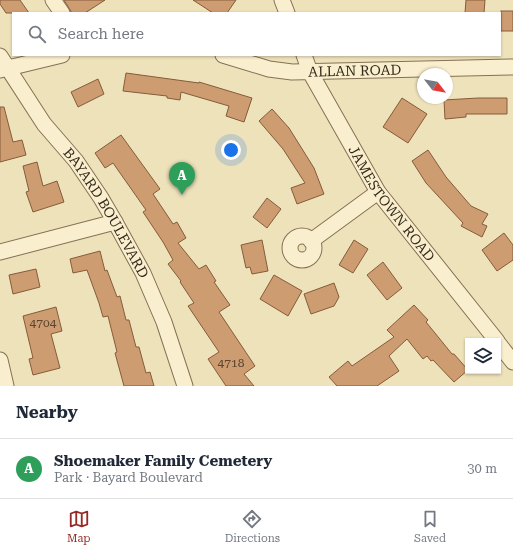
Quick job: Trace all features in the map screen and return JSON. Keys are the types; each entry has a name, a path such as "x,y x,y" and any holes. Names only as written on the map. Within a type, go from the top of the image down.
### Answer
{"street":[{"path":"53,0 61,12"},
{"path":"282,0 287,12"},
{"path":"3,65 56,56"},
{"name":"ALLAN ROAD","path":"226,56 269,69 292,72 513,67"},
{"name":"JAMESTOWN ROAD","path":"304,56 310,72 378,192 494,338"},
{"name":"BAYARD BOULEVARD","path":"3,65 44,124 76,161 115,222 142,272 164,322 184,386"},
{"path":"311,241 378,192"},
{"path":"0,252 115,222"},
{"name":"JAMESTOWN ROAD","path":"501,347 513,362"},
{"path":"0,360 6,386"}],"building":[{"path":"0,0 20,0 28,12 6,13 0,4"},
{"path":"64,0 105,0 87,12 71,12"},
{"path":"193,0 236,0 228,12 211,12"},
{"path":"466,0 485,0 484,12 465,12"},
{"path":"501,11 513,11 513,31 501,31"},
{"path":"126,73 199,82 252,98 244,122 226,116 229,106 181,92 180,100 167,98 167,96 123,91"},
{"path":"98,79 104,94 78,107 71,92"},
{"path":"402,98 427,114 408,143 383,127"},
{"path":"507,98 507,114 466,114 466,117 445,119 444,104 453,104 453,99"},
{"path":"0,107 4,107 13,142 22,140 26,155 0,162"},
{"path":"272,109 289,128 314,168 324,194 297,204 291,188 305,183 283,149 259,121"},
{"path":"121,135 160,189 153,194 173,224 177,222 186,238 178,243 199,269 206,265 216,281 214,282 230,305 219,312 255,366 244,374 254,386 226,386 208,359 219,352 188,306 194,303 180,282 181,281 168,264 173,260 143,212 146,210 113,163 105,168 95,153"},
{"path":"428,150 446,177 471,206 488,214 482,224 487,226 482,237 461,226 463,223 426,183 412,161"},
{"path":"37,162 43,186 57,181 64,202 33,212 26,192 29,191 23,166"},
{"path":"267,198 281,209 267,228 253,217"},
{"path":"504,233 513,245 513,260 497,271 482,250"},
{"path":"262,240 268,271 252,274 250,267 246,268 241,245"},
{"path":"354,240 368,249 353,273 339,265"},
{"path":"100,251 105,271 107,270 117,297 120,296 126,320 129,320 136,347 139,347 146,373 150,372 154,386 124,386 115,353 117,352 108,316 103,317 87,270 73,273 70,259"},
{"path":"383,262 402,288 387,300 367,275"},
{"path":"36,269 40,287 13,294 9,275"},
{"path":"274,275 302,291 288,316 260,299"},
{"path":"334,283 339,297 334,306 311,314 304,294"},
{"path":"414,305 428,320 426,322 452,354 454,354 465,367 465,373 454,382 433,360 431,361 427,356 423,359 407,339 389,356 399,371 377,386 337,386 329,377 348,361 352,366 394,337 387,330"},
{"path":"56,307 62,331 51,334 60,368 33,375 29,359 33,358 23,316"}],"place":[{"name":"Shoemaker Family Cemetery","path":"182,195"}]}
